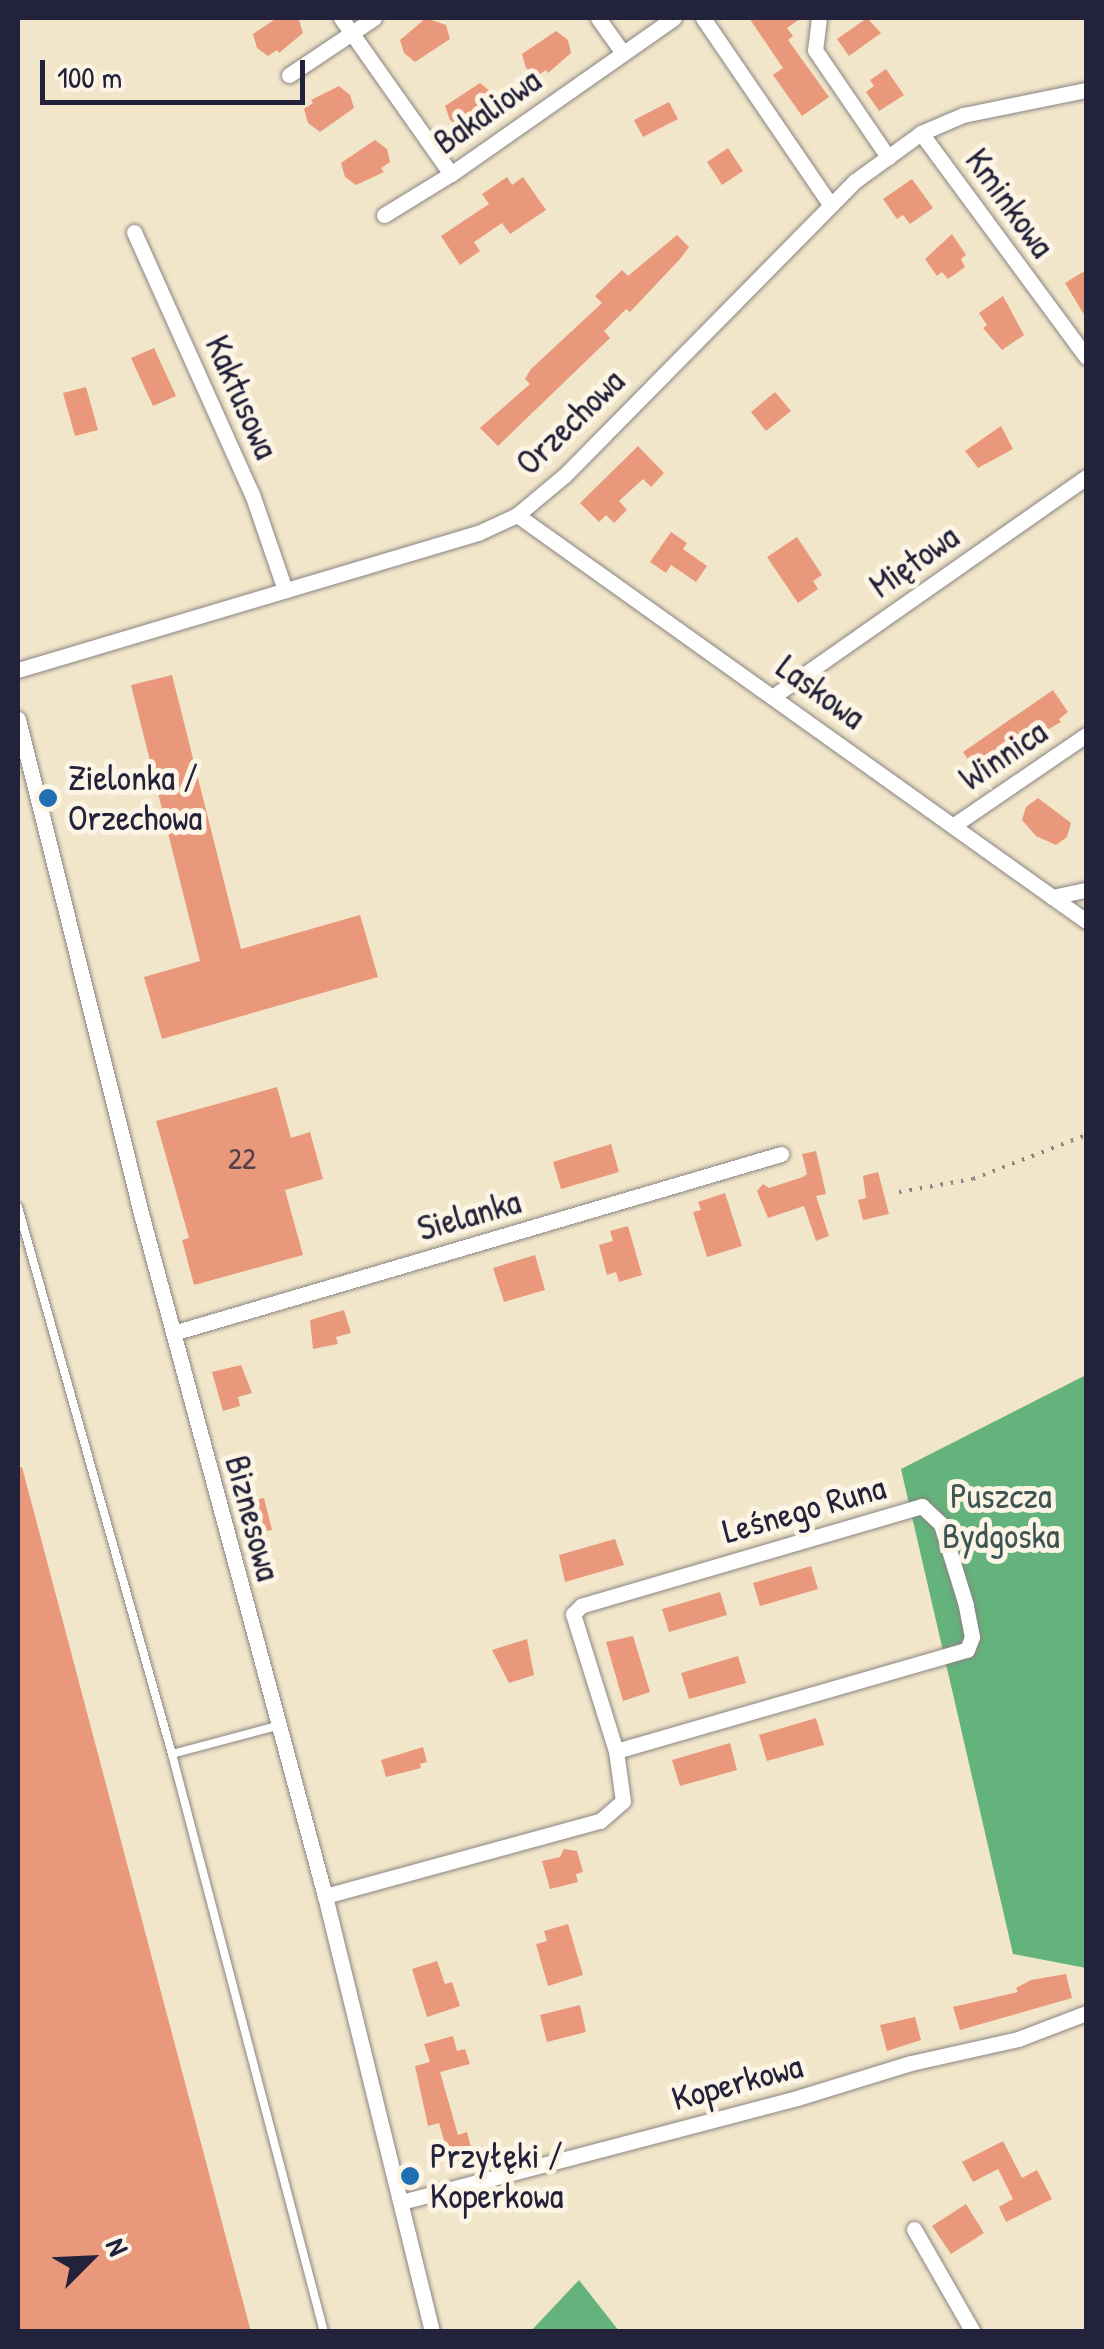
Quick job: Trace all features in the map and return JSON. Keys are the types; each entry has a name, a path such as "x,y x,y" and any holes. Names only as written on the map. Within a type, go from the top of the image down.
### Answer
{"street":[{"path":"342,18 450,174"},
{"path":"289,75 374,18"},
{"path":"598,18 622,53"},
{"name":"Bakaliowa","path":"384,214 450,174 674,18"},
{"path":"703,18 829,203"},
{"path":"818,18 816,50 888,157"},
{"name":"Orzechowa","path":"18,670 478,533 517,515 565,475 829,203 888,157 921,133 963,115 1086,90"},
{"name":"Kminkowa","path":"921,133 1081,342 1086,357"},
{"name":"Kaktusowa","path":"134,232 252,494 285,590"},
{"name":"Miętowa","path":"776,696 1086,476"},
{"name":"Laskowa","path":"517,515 776,696 1086,921"},
{"name":"Biznesowa","path":"18,719 173,1333 325,1896 432,2332"},
{"name":"Winnica","path":"954,825 1086,735"},
{"path":"1052,897 1086,890"},
{"name":"Sielanka","path":"173,1333 781,1154"},
{"name":"Leśnego Runa","path":"325,1896 600,1821 623,1801 616,1752 573,1614 581,1606 922,1506 941,1524 966,1605 972,1637 967,1650 616,1752"},
{"name":"Koperkowa","path":"401,2202 797,2098 911,2063 1018,2039 1086,2013"},
{"path":"914,2229 973,2332"}],"lane":[{"path":"18,1207 172,1754 324,2332"},
{"path":"172,1754 277,1726"}],"path":[{"path":"899,1192 973,1179 1086,1135"}],"green space":[{"name":"Puszcza Bydgoska","path":"1086,1375 1086,1968 1013,1954 901,1469"},
{"path":"579,2280 619,2331 531,2331"}],"building":[{"path":"277,18 299,20 303,33 279,53 277,50 268,56 257,48 253,34"},
{"path":"426,18 446,25 450,39 415,62 404,53 400,40"},
{"path":"749,18 801,18 787,28 793,36 788,40 829,97 802,116 773,75 783,68"},
{"path":"867,18 881,33 849,56 837,39"},
{"path":"556,31 568,40 571,53 548,73 546,70 537,76 526,68 522,54"},
{"path":"886,69 904,95 879,111 866,92 874,86 870,80"},
{"path":"480,83 491,92 495,105 480,120 460,128 450,120 445,106"},
{"path":"339,86 350,95 354,108 320,132 308,123 304,109 313,103 311,100"},
{"path":"669,102 678,119 643,137 634,120"},
{"path":"375,140 387,149 390,162 381,168 384,172 356,185 345,177 341,163"},
{"path":"728,148 743,171 722,185 707,162"},
{"path":"507,177 512,185 523,177 546,210 510,234 502,223 474,242 480,251 460,265 441,236 489,204 482,194"},
{"path":"912,179 933,208 910,224 903,215 897,219 883,199"},
{"path":"952,234 966,255 961,259 965,267 948,279 942,272 937,276 925,259"},
{"path":"677,235 689,247 680,259 630,312 626,309 604,331 610,338 498,446 480,428 530,384 525,379 531,369 602,303 595,296 622,270 628,276"},
{"path":"1086,270 1086,318 1065,283"},
{"path":"1003,296 1024,335 1002,350 983,328 987,325 979,313"},
{"path":"154,348 176,396 153,406 131,358"},
{"path":"86,387 98,430 75,436 63,393"},
{"path":"775,392 791,411 766,431 751,412"},
{"path":"1001,426 1013,449 978,468 965,451"},
{"path":"638,446 664,473 651,487 643,479 619,501 627,510 614,523 606,515 599,522 580,503"},
{"path":"671,532 687,543 683,549 707,566 696,582 671,565 666,573 650,562"},
{"path":"797,537 822,575 813,581 818,589 798,603 767,557"},
{"path":"172,675 241,949 360,915 378,977 162,1039 144,977 200,961 131,685"},
{"path":"1053,690 1068,712 1059,719 1061,722 1012,750 990,771 987,768 978,774 963,752"},
{"path":"1038,798 1071,823 1067,837 1056,845 1036,836 1022,820 1026,807"},
{"path":"277,1087 291,1138 310,1132 323,1179 285,1190 303,1255 194,1285 182,1240 189,1238 156,1121"},
{"path":"611,1144 619,1172 561,1189 553,1162"},
{"path":"816,1151 826,1194 816,1196 829,1236 816,1241 804,1206 768,1218 757,1191 763,1184 769,1188 803,1177 807,1174 802,1154"},
{"path":"878,1172 889,1214 863,1220 858,1200 866,1198 863,1176"},
{"path":"725,1193 742,1246 707,1257 693,1212 701,1210 698,1202"},
{"path":"628,1226 642,1275 619,1282 616,1272 607,1275 599,1245 613,1241 610,1231"},
{"path":"535,1255 545,1290 504,1302 493,1268"},
{"path":"344,1310 351,1333 336,1337 338,1344 313,1349 310,1320"},
{"path":"241,1365 252,1393 238,1397 240,1406 223,1411 212,1372"},
{"path":"22,1467 251,2332 18,2332 18,1468"},
{"path":"264,1498 272,1530 266,1531 267,1538 254,1541 244,1502"},
{"path":"615,1539 624,1565 565,1582 559,1555"},
{"path":"811,1566 818,1589 760,1606 753,1583"},
{"path":"720,1592 727,1615 669,1632 662,1609"},
{"path":"633,1636 650,1692 623,1701 606,1642"},
{"path":"527,1639 534,1675 509,1683 492,1650"},
{"path":"738,1656 746,1683 689,1699 681,1673"},
{"path":"816,1718 824,1745 767,1761 759,1735"},
{"path":"730,1743 737,1770 680,1786 672,1760"},
{"path":"423,1747 427,1762 420,1764 421,1768 386,1777 381,1760"},
{"path":"564,1849 577,1851 583,1872 576,1874 578,1882 550,1889 542,1861 560,1857"},
{"path":"568,1924 583,1975 548,1986 536,1944 547,1941 544,1931"},
{"path":"437,1961 445,1984 452,1982 460,2006 427,2017 412,1969"},
{"path":"1066,1974 1072,1998 960,2030 953,2007 1018,1992 1016,1988 1031,1980"},
{"path":"580,2005 586,2032 547,2042 540,2015"},
{"path":"915,2017 921,2040 887,2051 880,2025"},
{"path":"453,2036 457,2051 465,2049 470,2064 440,2072 458,2135 467,2132 474,2158 451,2165 439,2123 428,2126 415,2066 430,2062 424,2044"},
{"path":"1003,2141 1022,2178 1037,2170 1052,2199 1006,2222 999,2207 1013,2199 998,2169 973,2182 962,2162"},
{"path":"966,2204 984,2233 951,2254 932,2226"}],"place":[{"name":"Zielonka / Orzechowa","path":"48,798"},
{"name":"Przyłęki / Koperkowa","path":"410,2176"}]}
